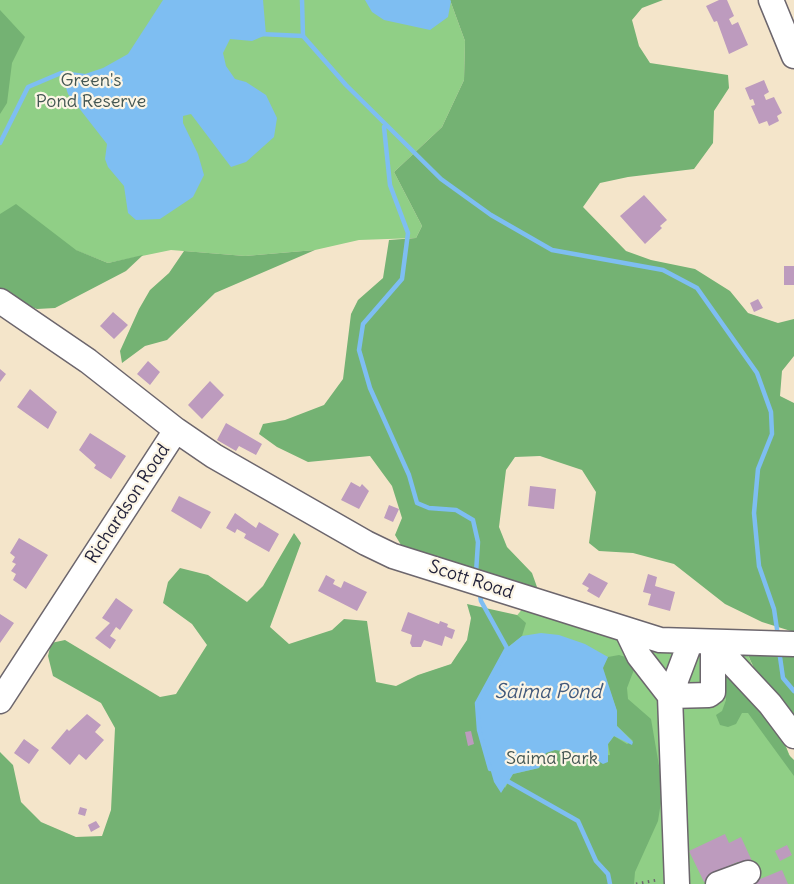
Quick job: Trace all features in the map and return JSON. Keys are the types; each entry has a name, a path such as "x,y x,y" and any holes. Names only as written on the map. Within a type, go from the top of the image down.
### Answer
{"street":[{"path":"771,0 794,56"},
{"name":"Richardson Road","path":"0,301 88,361 176,430 0,701"},
{"name":"Scott Road","path":"176,430 214,456 366,543 393,555 660,640 702,643 784,643"},
{"path":"627,631 639,656 670,696"},
{"path":"670,696 709,695 713,692 702,643"},
{"path":"677,884 670,696 702,643"},
{"path":"702,643 770,704 794,736"},
{"path":"718,884 748,873"}],"green space":[{"name":"Green's Pond Reserve","path":"0,0 450,0 465,41 464,80 442,127 394,172 422,226 416,238 359,240 315,250 245,256 171,250 108,263 75,250 0,273"},
{"path":"450,0 663,0 642,8 632,20 639,46 650,63 728,75 729,88 714,111 713,143 694,169 628,177 600,183 583,207 626,251 651,260 695,269 730,291 748,313 778,323 794,319 794,356 782,371 780,396 794,403 794,632 762,622 725,604 674,564 633,553 599,551 589,543 596,492 582,470 540,456 515,457 506,470 499,527 507,547 532,573 537,587 528,590 401,545 395,535 402,518 392,486 370,456 308,462 277,447 259,434 263,424 285,420 324,405 343,379 351,314 358,300 383,278 389,240 416,238 422,226 394,172 442,127 464,80 465,41"},
{"path":"0,10 25,37 12,63 7,103 0,114"},
{"path":"16,204 76,250 108,263 143,255 126,271 55,308 37,309 23,304 0,289 0,214"},
{"path":"315,250 215,293 167,340 145,346 122,363 120,351 139,309 150,290 169,273 184,251 245,256"},
{"path":"294,533 301,543 270,627 289,644 332,630 344,619 367,621 376,682 396,686 418,675 451,664 467,640 471,618 467,604 517,615 526,623 522,636 507,648 477,703 505,788 513,774 539,768 545,753 555,750 594,756 610,755 608,744 614,736 627,744 633,741 617,726 617,711 602,668 608,657 619,655 629,658 635,667 627,688 628,699 651,719 663,789 658,821 635,872 634,884 0,884 0,752 13,765 21,802 41,822 76,837 102,836 111,810 115,728 101,703 53,676 48,656 51,643 65,640 160,697 176,694 207,645 192,624 163,603 168,582 180,568 208,575 247,602 263,586"},
{"name":"Saima Park","path":"524,607 643,648 669,652 748,655 794,766 794,884 293,884"},
{"path":"748,655 794,655 794,715 757,675"},
{"path":"724,665 771,709 789,755 794,760 794,776 748,713 742,713 736,724 728,727 720,725 716,715 722,711 726,700"}],"water":[{"path":"163,0 263,0 266,35 252,41 230,39 223,53 226,66 235,79 246,82 266,95 277,118 274,137 246,162 231,167 191,114 183,116 183,123 198,154 204,175 193,197 160,219 136,220 128,213 124,186 108,167 105,159 107,144 68,94 65,85 70,79 103,68 128,54"},
{"path":"365,0 451,1 448,17 430,30 384,20 372,12"},
{"name":"Saima Pond","path":"541,633 559,635 585,644 608,657 603,668 617,711 617,726 633,742 632,745 614,736 608,744 608,762 603,764 587,754 555,750 546,753 539,768 513,774 501,793 494,782 479,730 477,703 507,648 522,636"}],"building":[{"path":"719,0 727,0 734,16 729,19 732,25 738,22 748,45 729,54 717,21 714,22 706,6"},
{"path":"764,80 769,92 764,95 766,100 774,97 782,113 777,116 779,121 769,126 767,121 759,124 751,106 755,105 753,99 750,100 745,88"},
{"path":"644,195 667,220 645,244 620,216"},
{"path":"784,266 794,266 794,285 784,285"},
{"path":"758,299 763,308 754,312 750,303"},
{"path":"113,312 128,325 114,339 100,326"},
{"path":"148,361 160,372 150,385 137,374"},
{"path":"0,369 6,374 0,382"},
{"path":"210,381 224,395 202,419 188,405"},
{"path":"30,389 57,412 48,429 17,407"},
{"path":"226,423 262,444 256,455 239,446 236,451 217,440"},
{"path":"90,433 126,456 111,479 94,468 96,465 79,450"},
{"path":"351,482 360,487 362,484 369,491 359,509 341,500"},
{"path":"530,486 556,489 554,509 528,506"},
{"path":"179,496 211,512 201,529 171,511"},
{"path":"389,505 399,509 393,522 384,518"},
{"path":"235,513 256,528 259,522 279,534 269,552 244,538 246,534 237,529 235,533 226,528"},
{"path":"19,538 48,555 26,589 13,580 16,574 11,571 16,564 12,562 15,557 10,553"},
{"path":"589,573 608,583 599,598 587,591 589,588 582,584"},
{"path":"648,574 657,577 655,586 675,592 670,611 648,605 651,594 643,592"},
{"path":"326,575 335,580 333,584 341,588 344,581 367,592 357,611 318,591"},
{"path":"116,598 133,610 120,630 116,627 110,636 116,640 110,649 95,638 110,623 102,618"},
{"path":"408,612 439,624 440,621 448,624 447,627 455,630 452,639 445,636 442,646 424,640 421,647 412,647 410,643 412,635 401,631"},
{"path":"0,614 14,623 0,643"},
{"path":"87,714 101,725 95,732 104,740 86,760 79,754 70,765 51,748 67,729 69,731"},
{"path":"471,731 474,744 468,746 465,732"},
{"path":"24,739 39,750 29,764 14,753"},
{"path":"80,807 87,809 85,816 78,814"},
{"path":"96,821 100,827 91,832 88,825"},
{"path":"725,834 729,843 741,837 752,861 740,866 738,862 724,868 726,872 704,882 689,851"},
{"path":"787,845 792,855 780,861 775,851"},
{"path":"782,870 788,884 748,884"}],"waterway":[{"path":"302,0 303,36 346,85 441,179 491,215 552,250 663,270 697,288 757,373 771,412 772,434 758,469 754,513 759,566 774,609 778,636"},
{"path":"260,34 303,36"},
{"path":"0,143 28,87 61,73 84,76"},
{"path":"384,127 390,185 408,233 402,279 363,324 359,350 370,388 409,475 417,503 429,508 456,510 473,520 478,542 476,573"},
{"path":"479,590 481,601 507,648 477,703 479,730 490,769"},
{"path":"779,650 783,678 794,691"},
{"path":"502,778 578,821 596,861 608,874 610,884"}]}
